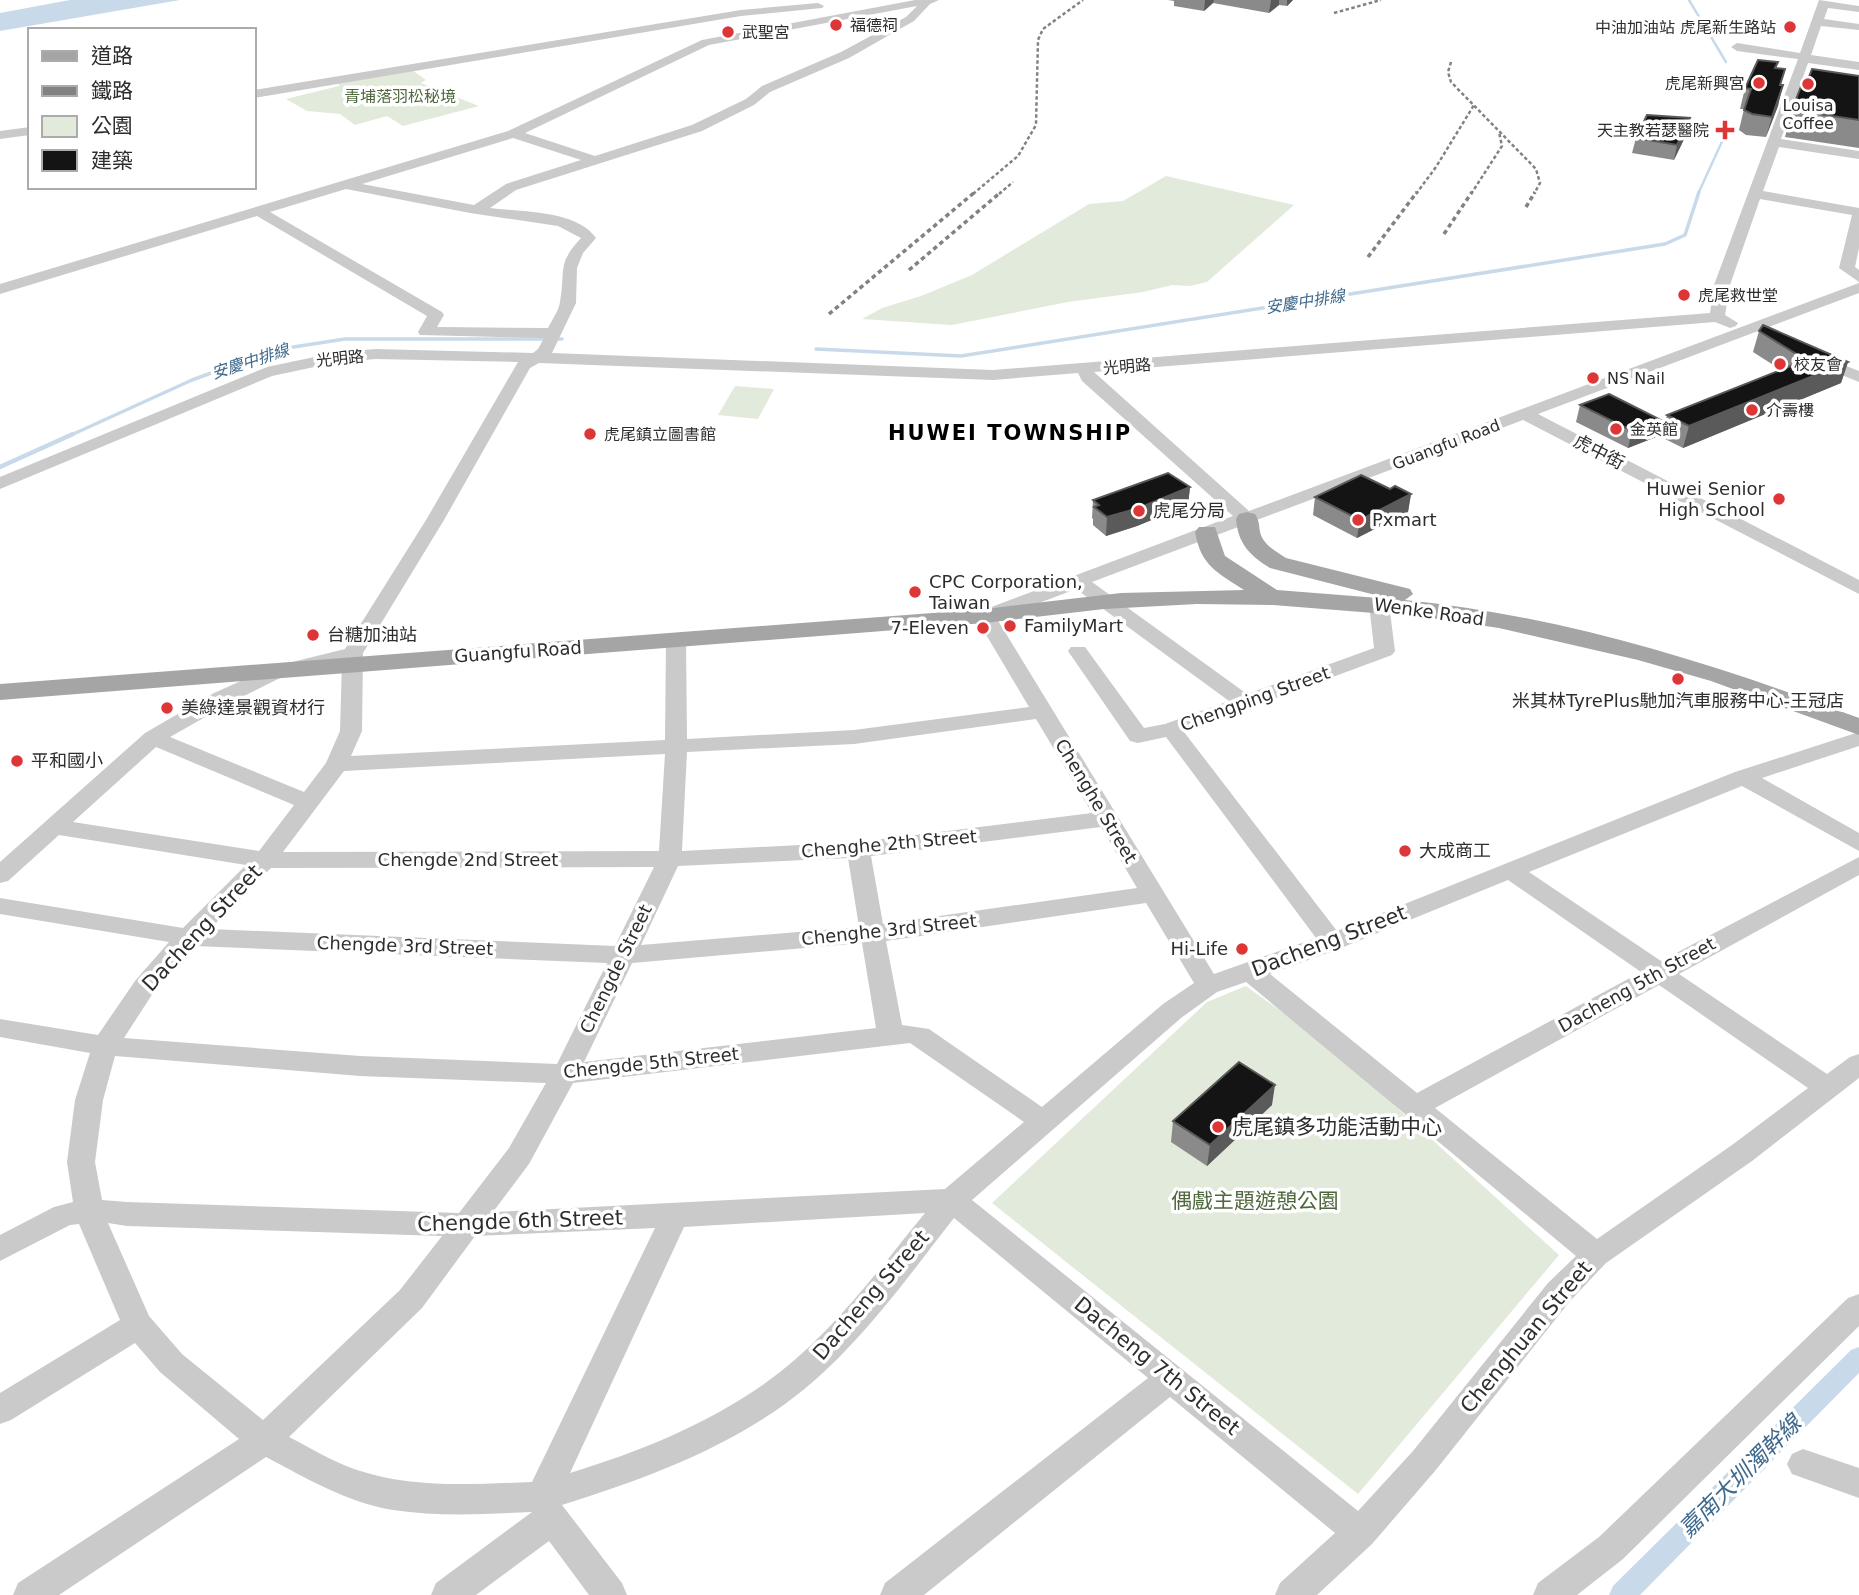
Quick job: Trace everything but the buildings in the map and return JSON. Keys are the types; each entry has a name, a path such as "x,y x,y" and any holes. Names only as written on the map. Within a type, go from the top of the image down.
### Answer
{"main road":[{"path":"1247,519 1251,540 1282,565 1314,575 1384,586 1406,596"},
{"path":"1207,532 1210,549 1216,560 1262,591"},
{"name":"Wenke Road","path":"1262,591 1461,615 1577,637 1719,676 1859,727"},
{"name":"Wenke Road","path":"1033,599 1092,592 1262,591 1406,596 1525,615 1626,637 1760,678 1859,714"},
{"name":"Wenke Road","path":"985,616 1092,592"},
{"name":"Guangfu Road","path":"0,692 279,671 353,659 1033,599"},
{"name":"Guangfu Road","path":"0,681 676,640 985,616"}],"street":[{"path":"256,94 741,13 889,0"},
{"path":"0,289 513,134 706,42 931,0"},
{"path":"477,210 511,187 596,161 716,118 750,102 766,89 845,55 910,19 931,0"},
{"path":"1775,341 1717,317 1722,285 1774,142 1800,89 1805,58 1825,2 1859,9"},
{"path":"1818,22 1859,27"},
{"path":"1737,47 1859,66"},
{"path":"0,135 28,131"},
{"path":"513,134 596,161"},
{"path":"1774,142 1859,155"},
{"path":"346,185 477,210 561,222 584,231 589,238 576,252 569,268 568,303 545,352 524,365 353,659"},
{"path":"1755,194 1859,214 1847,268 1859,277"},
{"path":"257,210 436,315 426,332 555,333"},
{"name":"Guangfu Road","path":"1092,592 1207,532 1859,288"},
{"name":"光明路","path":"0,484 239,383 302,363 376,354 993,375 1717,317"},
{"path":"1797,351 1859,377"},
{"path":"1840,369 1859,360"},
{"path":"1085,369 1088,377 1247,519"},
{"name":"虎中街","path":"1525,414 1859,588"},
{"path":"1092,592 1246,703"},
{"name":"Guangfu Road","path":"985,616 1033,599"},
{"name":"Chengping Street","path":"1332,942 1171,729 1385,651 1379,604"},
{"name":"Chenghe Street","path":"985,616 1208,986"},
{"name":"Chengde Street","path":"30,1595 264,1440 411,1299 519,1156 565,1074 670,859 676,748 676,640"},
{"path":"1078,650 1138,737 1171,729"},
{"name":"Dacheng Street","path":"353,659 351,731 337,764 265,860 188,937 144,987 105,1046 89,1100 81,1162 89,1210 99,1241 138,1325 171,1363 216,1403 264,1440 347,1482 392,1495 547,1508 728,1424 776,1393 816,1359 867,1306 952,1200 1172,1011 1208,986 1332,942 1743,777 1859,739"},
{"path":"0,875 153,738 222,698 279,671"},
{"path":"337,764 676,748 915,731 1043,712"},
{"path":"153,738 309,803"},
{"path":"1743,777 1859,843"},
{"name":"Chenghe 2th Street","path":"670,859 858,850 1107,818"},
{"name":"Chengde 2nd Street","path":"54,827 265,860 670,859"},
{"path":"858,850 891,1037"},
{"name":"Dacheng 5th Street","path":"1415,1106 1859,865"},
{"path":"1510,870 1827,1088"},
{"name":"Chenghe 3rd Street","path":"623,955 873,934 1153,894"},
{"name":"Chengde 3rd Street","path":"0,906 188,937 623,955"},
{"path":"1251,972 1597,1255"},
{"name":"Chengde 5th Street","path":"0,1028 105,1046 359,1066 565,1074 920,1036 1044,1122"},
{"name":"Chenghuan Street","path":"1292,1595 1360,1533 1424,1461 1559,1292 1597,1255 1742,1153 1859,1064"},
{"name":"Chengde 6th Street","path":"89,1210 127,1214 467,1225 952,1200"},
{"name":"Dacheng 7th Street","path":"952,1200 1360,1533"},
{"path":"0,1249 64,1214 89,1210"},
{"path":"448,1595 547,1508 674,1216"},
{"path":"1550,1595 1611,1548 1859,1307"},
{"path":"0,1410 138,1325"},
{"path":"897,1595 1171,1378"},
{"path":"1803,1464 1859,1483"},
{"path":"547,1508 610,1595"}],"green space":[{"name":"青埔落羽松秘境","path":"412,70 426,80 421,83 479,106 403,126 387,116 355,125 340,114 307,111 286,99 339,86 339,82"},
{"path":"1166,176 1294,205 1207,282 1068,302 952,325 862,319 882,308 921,296 972,275 1089,204 1123,201"},
{"path":"735,386 774,389 758,419 718,415"},
{"name":"偶戲主題遊憩公園","path":"1246,986 1329,1046 1559,1255 1358,1494 992,1203 1207,1002"}],"water":[{"path":"70,0 180,0 0,31 0,13"}],"waterway":[{"name":"安慶中排線","path":"1689,0 1726,62"},
{"name":"安慶中排線","path":"1698,194 1725,135"},
{"name":"安慶中排線","path":"816,349 961,356 1665,244 1685,235 1699,192"},
{"name":"安慶中排線","path":"69,436 192,380 274,350 345,339 562,339"},
{"name":"安慶中排線","path":"0,467 73,434"},
{"name":"嘉南大圳濁幹線","path":"1622,1595 1859,1357"}],"railway":[{"path":"973,194 1018,156 1036,125 1038,40 1043,29 1083,0"},
{"path":"1334,13 1381,0"},
{"path":"1451,62 1448,72 1451,82 1474,105"},
{"path":"1416,194 1474,105"},
{"path":"1474,105 1536,169 1540,183 1534,194"},
{"path":"1471,194 1502,146 1499,132"},
{"path":"999,194 1013,182"},
{"path":"829,314 975,192"},
{"path":"909,270 1001,192"},
{"path":"1368,257 1417,192"},
{"path":"1444,234 1472,192"},
{"path":"1526,207 1535,192"}],"place":[{"name":"福德祠","path":"836,25"},
{"name":"中油加油站 虎尾新生路站","path":"1790,27"},
{"name":"武聖宮","path":"728,32"},
{"name":"虎尾新興宮","path":"1759,83"},
{"name":"Louisa Coffee","path":"1808,84"},
{"name":"天主教若瑟醫院","path":"1725,130"},
{"name":"虎尾救世堂","path":"1684,295"},
{"name":"校友會","path":"1780,364"},
{"name":"NS Nail","path":"1593,378"},
{"name":"介壽樓","path":"1752,410"},
{"name":"金英館","path":"1616,429"},
{"name":"虎尾鎮立圖書館","path":"590,434"},
{"name":"Huwei Senior High School","path":"1779,499"},
{"name":"虎尾分局","path":"1139,511"},
{"name":"Pxmart","path":"1358,520"},
{"name":"CPC Corporation, Taiwan","path":"915,592"},
{"name":"FamilyMart","path":"1010,626"},
{"name":"7-Eleven","path":"983,628"},
{"name":"台糖加油站","path":"313,635"},
{"name":"米其林TyrePlus馳加汽車服務中心-王冠店","path":"1678,679"},
{"name":"美綠達景觀資材行","path":"167,708"},
{"name":"平和國小","path":"17,761"},
{"name":"大成商工","path":"1405,851"},
{"name":"Hi-Life","path":"1242,949"},
{"name":"虎尾鎮多功能活動中心","path":"1218,1127"}],"district":[{"name":"HUWEI TOWNSHIP","path":"1010,433"}]}
